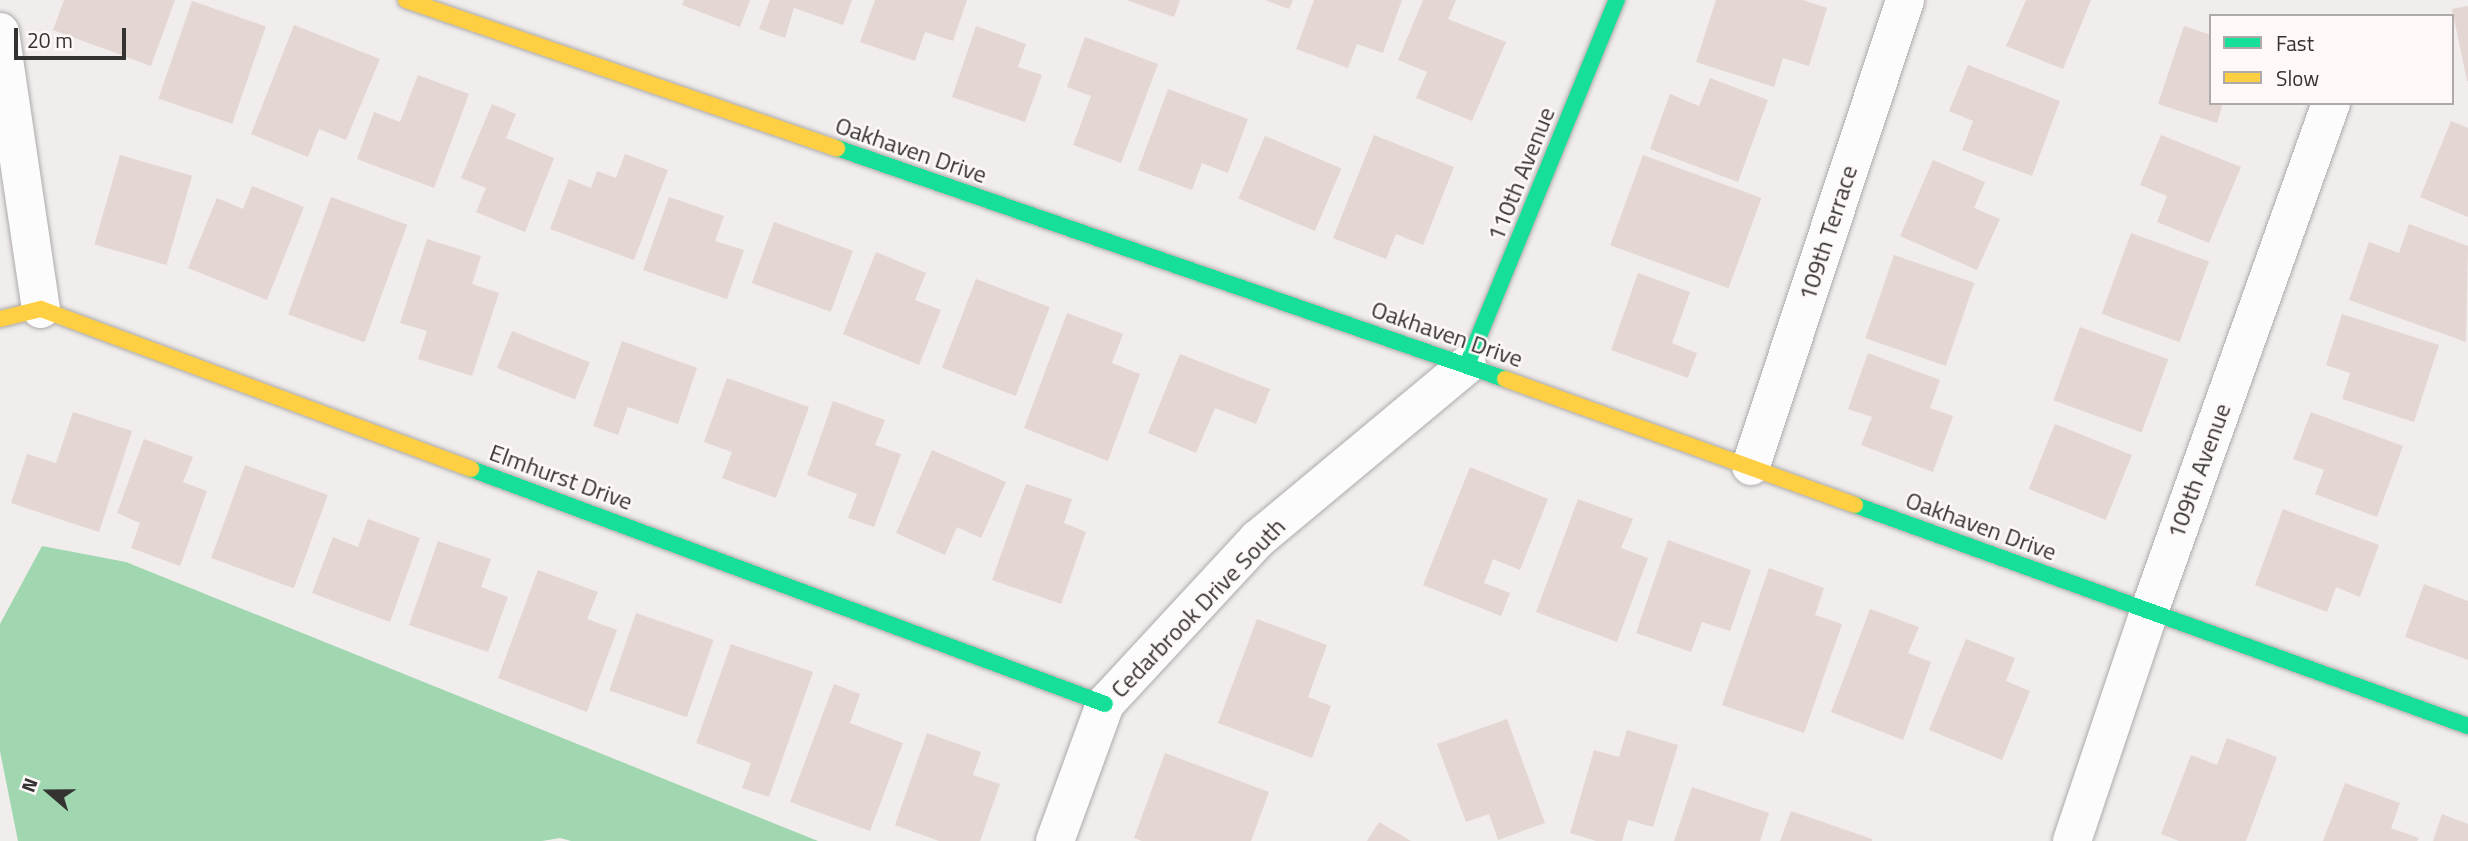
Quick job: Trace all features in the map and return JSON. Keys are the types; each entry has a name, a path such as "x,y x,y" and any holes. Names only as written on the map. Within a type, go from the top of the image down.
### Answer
{"street":[{"name":"Oakhaven Drive","path":"406,0 1467,365 2468,726"},
{"name":"110th Avenue","path":"1467,365 1617,0"},
{"name":"109th Terrace","path":"1751,466 1905,0"},
{"path":"0,32 41,309 0,319"},
{"name":"109th Avenue","path":"2072,841 2149,612 2330,105"},
{"name":"Elmhurst Drive","path":"41,309 1105,704"},
{"name":"Cedarbrook Drive South","path":"1055,841 1105,704 1258,539 1467,365"}],"shaded area":[{"path":"42,546 126,562 818,841 571,841 560,838 542,841 18,841 0,751 0,624"}],"building":[{"path":"64,0 175,0 151,66 53,30"},
{"path":"684,0 750,0 740,27 682,5"},
{"path":"770,0 852,0 843,25 794,8 785,38 759,29"},
{"path":"875,0 967,0 953,41 925,32 915,61 860,42"},
{"path":"1126,0 1180,0 1174,17"},
{"path":"1265,0 1293,0 1289,9"},
{"path":"1314,0 1402,0 1383,53 1357,44 1348,68 1296,49"},
{"path":"1423,0 1456,0 1448,19 1506,42 1472,121 1416,98 1427,72 1398,60"},
{"path":"1716,0 1803,0 1827,8 1809,66 1783,58 1774,87 1696,62"},
{"path":"2026,0 2091,0 2063,69 2006,46"},
{"path":"192,1 266,26 232,124 158,98"},
{"path":"2468,6 2468,81 2467,81 2452,9"},
{"path":"294,25 380,59 346,140 319,129 308,157 251,134"},
{"path":"976,26 1026,44 1018,67 1042,75 1025,122 952,97"},
{"path":"2184,26 2209,34 2209,105 2222,105 2217,123 2158,104"},
{"path":"1085,37 1158,64 1121,163 1073,145 1091,96 1067,87"},
{"path":"1968,65 2060,101 2032,176 1962,150 1973,121 1949,111"},
{"path":"418,75 469,94 434,188 357,159 374,112 400,122"},
{"path":"1710,78 1768,100 1738,182 1650,149 1670,94 1699,106"},
{"path":"1168,89 1248,119 1228,173 1202,163 1192,190 1138,170"},
{"path":"492,104 516,114 506,138 554,158 525,232 476,212 486,188 461,178"},
{"path":"2451,121 2468,128 2468,217 2420,197"},
{"path":"1374,135 1454,167 1423,245 1396,234 1386,259 1333,238"},
{"path":"2161,135 2241,167 2209,243 2157,222 2167,196 2140,185"},
{"path":"1265,136 1341,168 1315,231 1238,199"},
{"path":"625,154 668,170 634,260 550,229 569,179 591,188 597,171 616,178"},
{"path":"120,155 192,176 166,265 94,244"},
{"path":"1643,155 1761,198 1729,288 1610,245"},
{"path":"1933,160 1985,182 1974,208 2000,219 1977,270 1900,236"},
{"path":"252,186 304,207 267,300 188,268 217,198 243,209"},
{"path":"331,197 407,225 364,342 288,314"},
{"path":"669,197 724,216 715,241 744,250 727,299 643,270"},
{"path":"774,222 853,251 831,312 752,283"},
{"path":"2409,224 2468,246 2466,342 2349,300 2369,242 2399,253"},
{"path":"2131,233 2209,261 2180,342 2102,314"},
{"path":"427,239 481,256 472,284 499,293 472,376 418,359 427,331 400,323"},
{"path":"876,252 926,273 915,300 941,310 919,365 843,334"},
{"path":"1894,255 1974,283 1946,366 1865,338"},
{"path":"1638,273 1690,292 1672,343 1697,353 1688,378 1611,350"},
{"path":"976,279 1050,307 1016,396 942,368"},
{"path":"1067,313 1123,334 1112,363 1140,374 1108,461 1024,428"},
{"path":"2342,314 2439,345 2414,422 2342,399 2350,373 2326,365"},
{"path":"2080,327 2168,359 2142,432 2053,400"},
{"path":"512,331 590,362 575,400 497,368"},
{"path":"622,341 697,368 678,424 628,407 618,435 593,426"},
{"path":"1868,353 1940,380 1930,408 1953,416 1933,472 1861,445 1872,417 1848,409"},
{"path":"1180,354 1270,389 1256,424 1215,408 1196,453 1148,433"},
{"path":"727,378 809,407 776,498 722,478 732,452 704,442"},
{"path":"833,401 885,420 875,445 901,454 874,527 848,518 857,494 807,475"},
{"path":"73,412 132,431 99,532 11,503 27,454 56,463"},
{"path":"2311,412 2403,446 2377,517 2315,494 2324,470 2293,459"},
{"path":"2055,424 2132,455 2106,520 2029,489"},
{"path":"144,439 193,457 183,482 207,491 180,566 131,548 140,523 117,513"},
{"path":"932,450 1006,482 981,538 957,527 945,555 896,533"},
{"path":"245,465 328,495 294,588 211,558"},
{"path":"1470,467 1548,499 1520,570 1493,559 1484,583 1510,593 1501,616 1423,585"},
{"path":"1026,484 1072,499 1064,523 1086,532 1061,604 992,580"},
{"path":"1578,499 1633,519 1621,548 1648,558 1617,642 1536,612"},
{"path":"2283,509 2379,545 2360,597 2336,587 2327,612 2255,585"},
{"path":"368,519 420,538 390,622 312,593 333,537 358,547"},
{"path":"1668,540 1751,570 1730,631 1702,622 1691,652 1636,633"},
{"path":"438,541 491,559 481,587 508,597 488,652 409,625"},
{"path":"1769,568 1824,588 1815,615 1842,624 1804,733 1722,705"},
{"path":"538,570 598,592 587,619 617,630 587,712 498,678"},
{"path":"2424,584 2468,601 2468,660 2405,637"},
{"path":"1870,609 1919,627 1908,653 1931,662 1903,740 1831,712"},
{"path":"636,613 714,640 687,717 609,691"},
{"path":"1257,619 1327,645 1308,697 1331,706 1312,758 1218,723"},
{"path":"1966,639 2015,658 2006,681 2030,691 2002,760 1929,730"},
{"path":"731,644 813,672 769,797 742,788 751,763 696,743"},
{"path":"834,684 860,694 850,723 903,743 870,831 790,802"},
{"path":"1507,719 1545,823 1498,840 1489,814 1466,822 1437,744"},
{"path":"1627,730 1678,745 1653,827 1628,820 1622,841 1596,841 1570,833 1594,750 1619,757"},
{"path":"927,733 981,752 973,775 1000,784 980,841 939,841 895,825"},
{"path":"2227,738 2277,757 2246,841 2179,841 2161,834 2191,755 2217,765"},
{"path":"1165,753 1269,792 1251,841 1142,841 1134,838"},
{"path":"2345,783 2400,803 2391,828 2419,838 2417,841 2323,841"},
{"path":"1692,787 1769,813 1760,841 1674,841"},
{"path":"1791,811 1872,839 1872,841 1780,841"},
{"path":"2442,814 2468,824 2468,841 2433,841"},
{"path":"1379,822 1411,841 1367,841"}],"traffic: fast":[{"path":"1467,365 1617,0"},
{"path":"837,148 1505,379"},
{"path":"471,469 1105,704"},
{"path":"1855,505 2468,726"}],"traffic: slow":[{"path":"406,0 837,148"},
{"path":"0,319 41,309 471,469"},
{"path":"1505,379 1855,505"}]}
